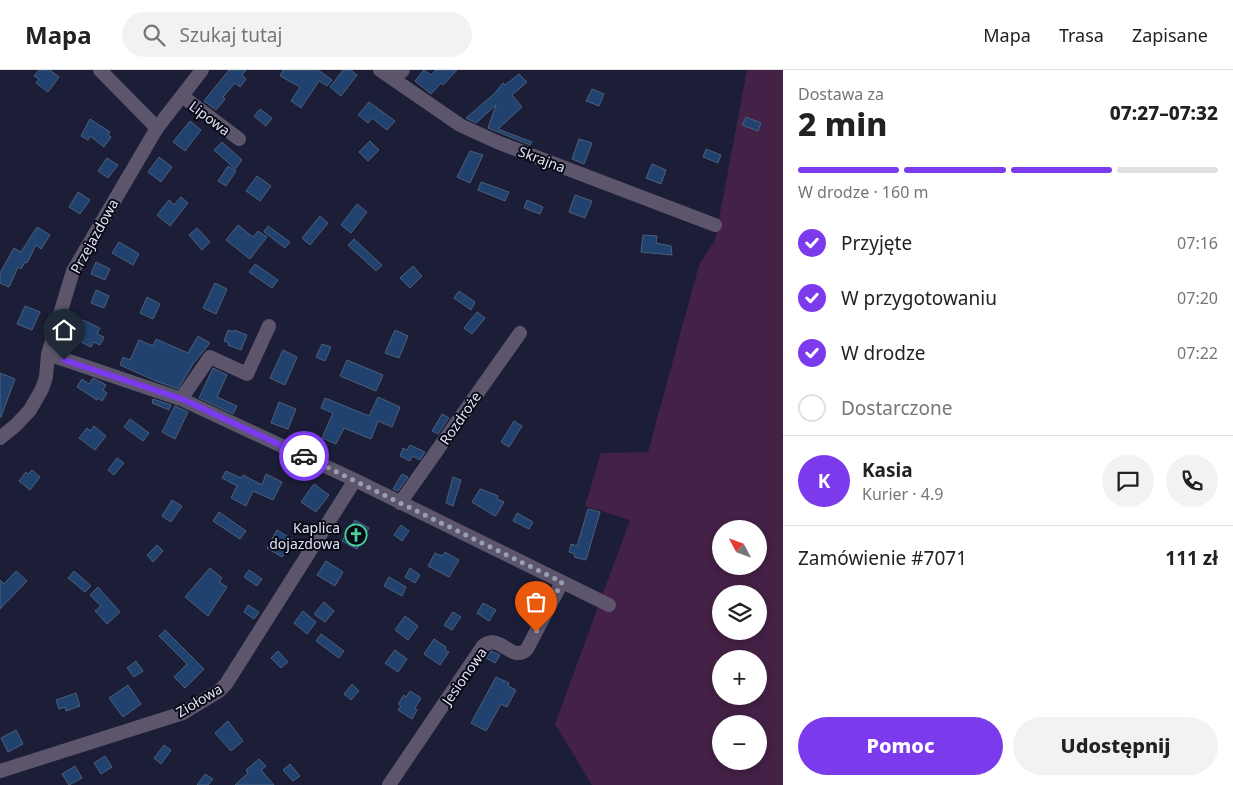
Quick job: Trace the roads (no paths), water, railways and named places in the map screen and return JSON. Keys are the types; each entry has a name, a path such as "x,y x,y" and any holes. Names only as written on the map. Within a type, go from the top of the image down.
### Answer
{"street":[{"path":"100,70 157,128"},
{"name":"Przejazdowa","path":"0,438 30,410 42,389 46,377 48,354 73,271 157,128 202,70"},
{"name":"Skrajna","path":"380,70 398,75 460,125 506,145 715,225"},
{"name":"Lipowa","path":"182,96 238,139"},
{"path":"182,399 210,357 247,374 269,326"},
{"name":"Rozdroże","path":"400,503 520,334"},
{"path":"48,354 182,399 355,480 609,605"},
{"name":"Ziołowa","path":"0,771 184,713 219,691 226,684 355,480"},
{"name":"Jesionowa","path":"389,785 483,646 493,641 518,654 523,653 527,649 562,582"}],"place":[{"name":"Kaplica dojazdowa","path":"356,535"}]}
